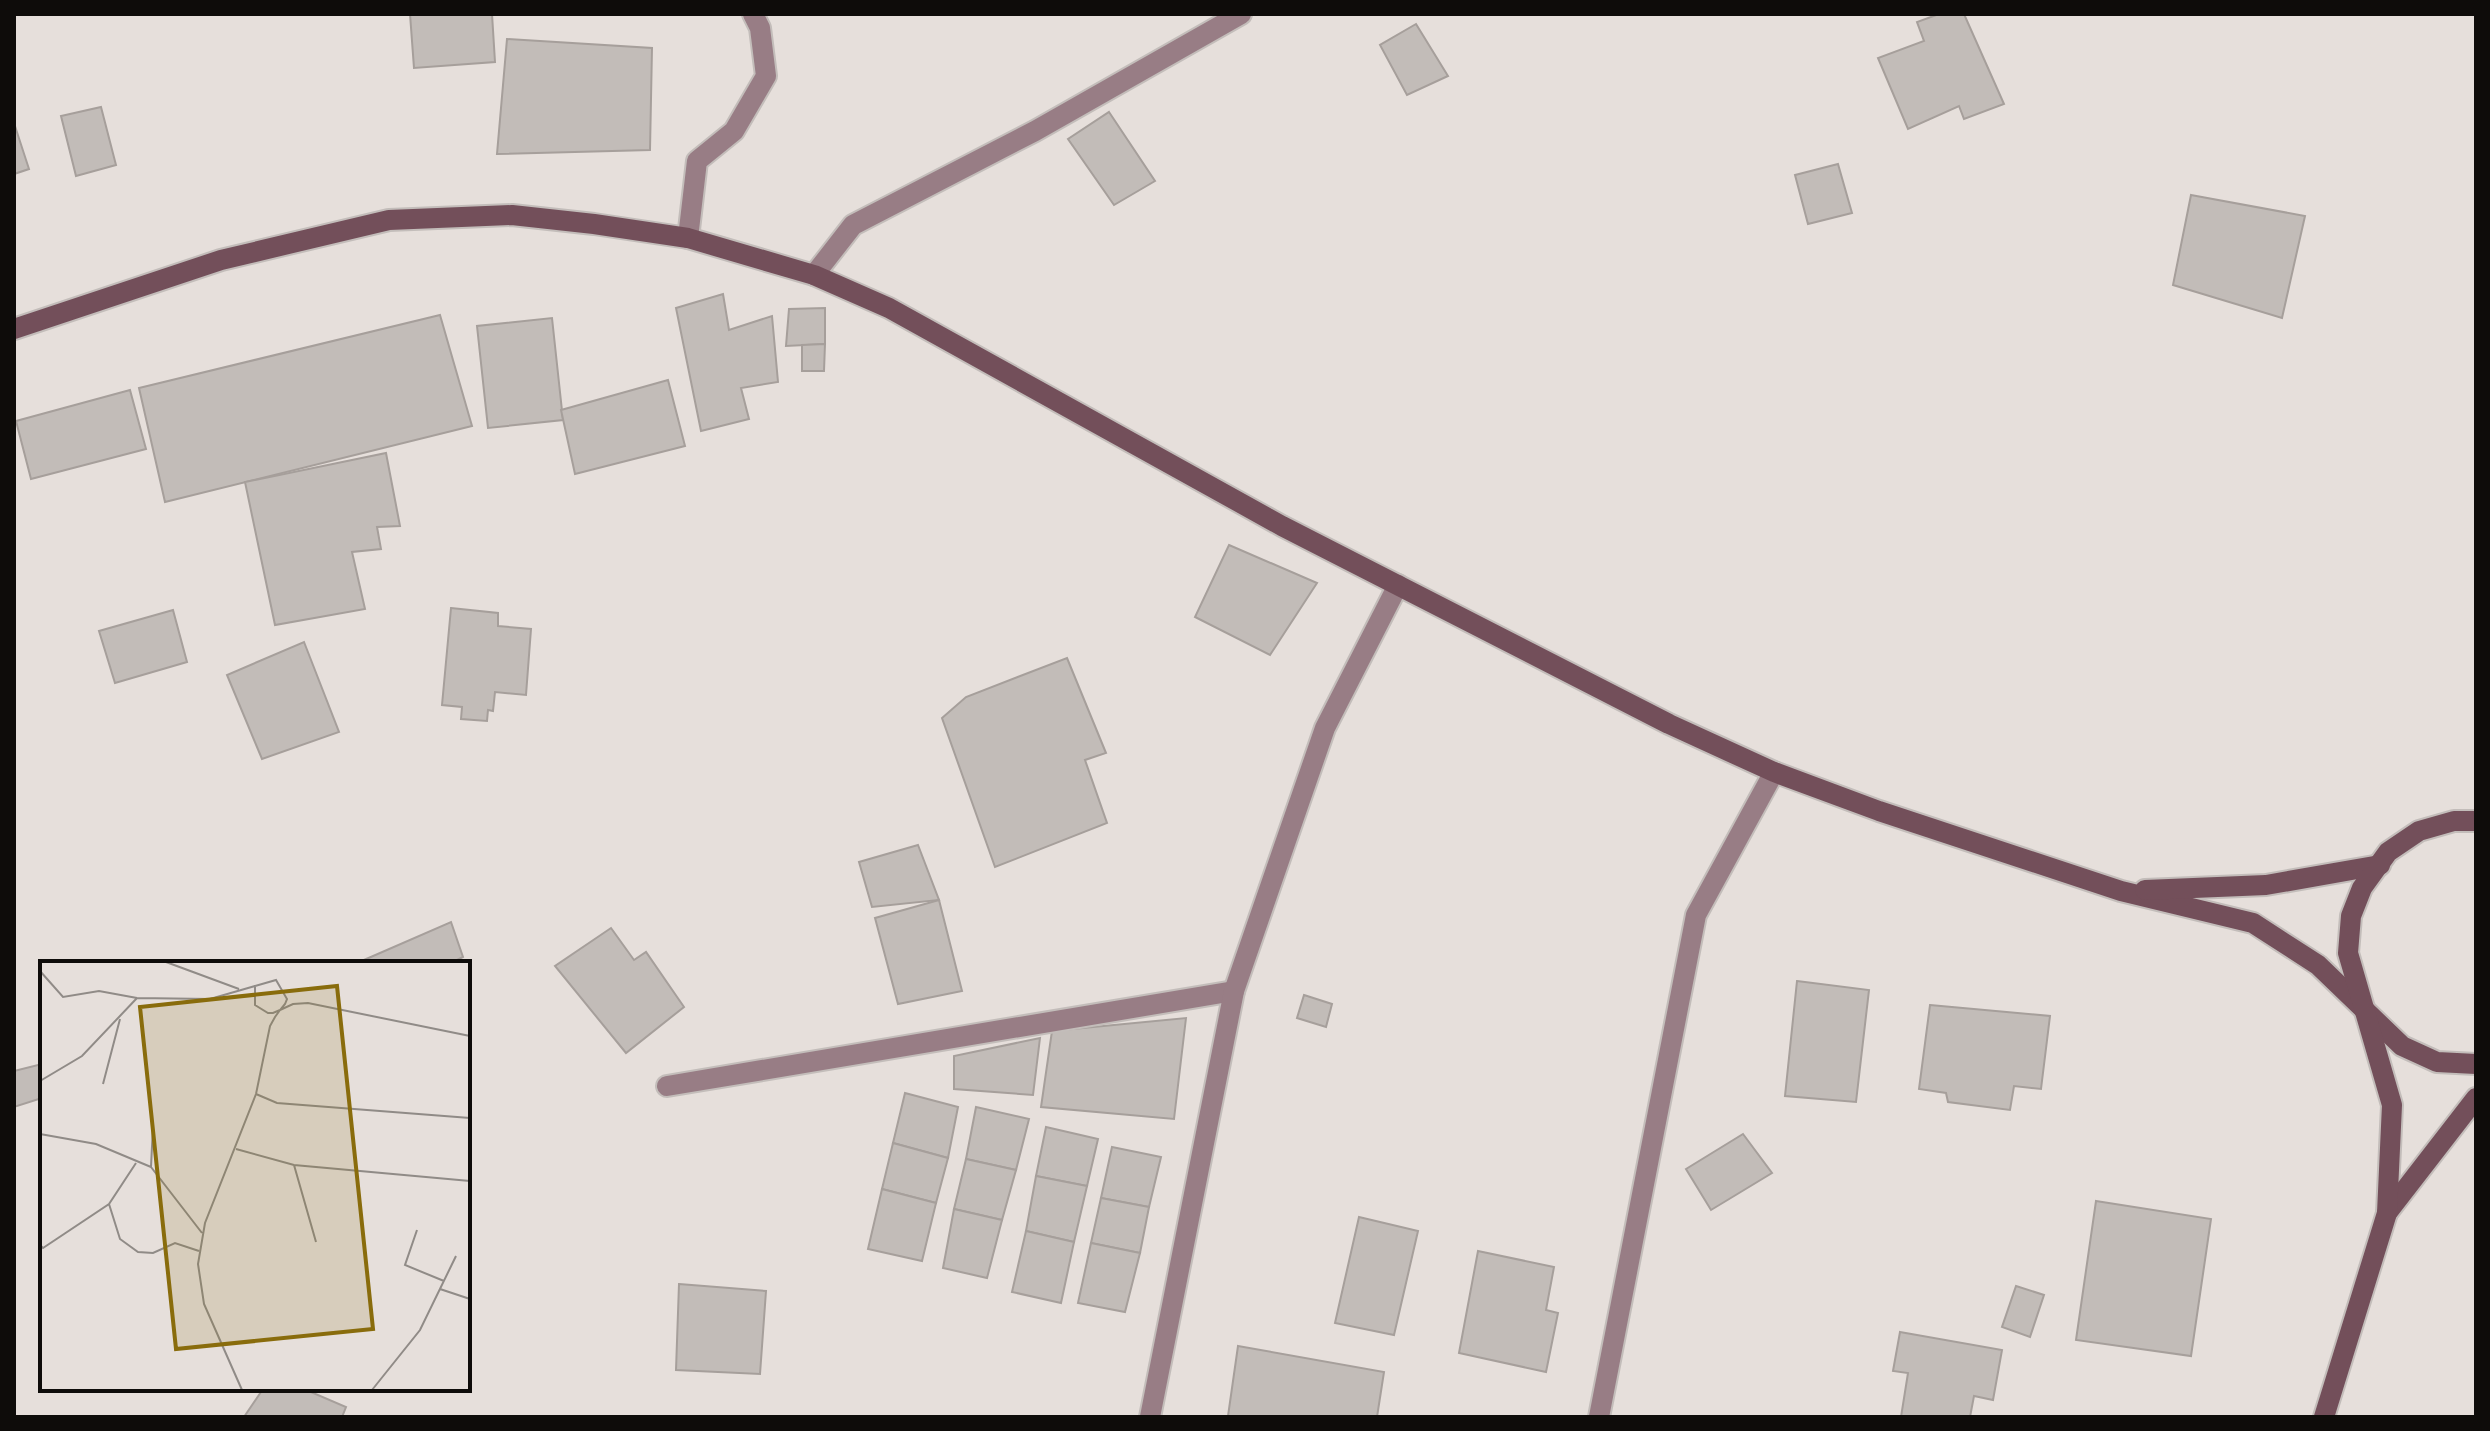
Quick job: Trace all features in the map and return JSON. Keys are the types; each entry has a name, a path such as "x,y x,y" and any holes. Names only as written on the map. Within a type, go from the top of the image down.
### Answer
{"street":[{"path":"688,238 697,161 734,131 766,76 760,28 753,14"},
{"path":"814,275 853,225 1035,131 1241,14"},
{"path":"14,329 221,260 302,238 389,220 512,215 688,238 814,275 889,308 1282,526 1656,717 1774,772 1879,811 2121,891 2253,923 2318,965 2412,1052 2451,1065 2476,1064"},
{"path":"1150,1417 1234,991 1325,728 1398,585"},
{"path":"1599,1417 1696,915 1774,772"},
{"path":"2324,1417 2387,1213 2392,1105 2348,953 2351,916 2362,888 2388,852 2419,831 2454,821 2476,821"},
{"path":"2121,891 2266,885 2380,865"},
{"path":"667,1086 1234,991"},
{"path":"2387,1213 2476,1098"}],"building":[{"path":"410,14 492,14 495,62 414,68"},
{"path":"1939,14 1964,14 2004,104 1964,119 1959,106 1908,129 1878,58 1924,41 1917,22"},
{"path":"1416,24 1448,76 1407,95 1380,45"},
{"path":"507,39 652,48 650,150 497,154"},
{"path":"101,107 116,165 76,176 61,116"},
{"path":"1109,112 1155,181 1114,205 1068,139"},
{"path":"14,123 29,169 14,174"},
{"path":"1838,164 1852,213 1808,224 1795,175"},
{"path":"2191,195 2305,216 2282,318 2173,285"},
{"path":"723,294 729,330 772,316 778,382 741,388 749,419 701,431 676,308"},
{"path":"825,308 825,344 786,346 789,309"},
{"path":"440,315 472,426 165,502 139,388"},
{"path":"552,318 563,420 488,428 477,326"},
{"path":"825,344 824,371 802,371 802,345"},
{"path":"668,380 685,446 575,474 561,410"},
{"path":"130,390 146,449 31,479 16,421"},
{"path":"386,453 400,526 377,527 381,549 352,552 365,609 275,625 245,482"},
{"path":"1229,545 1317,583 1270,655 1195,617"},
{"path":"451,608 498,613 498,626 531,629 526,695 495,692 493,711 488,710 487,721 461,719 462,707 442,705"},
{"path":"173,610 187,662 115,683 99,631"},
{"path":"304,642 339,732 262,759 227,675"},
{"path":"1067,658 1106,753 1085,760 1107,823 995,867 942,718 966,697"},
{"path":"918,845 939,900 872,907 859,862"},
{"path":"939,900 962,991 898,1004 875,918"},
{"path":"451,922 463,957 455,961 362,961"},
{"path":"611,928 634,960 646,952 684,1007 626,1053 555,966"},
{"path":"1797,981 1869,990 1856,1102 1785,1096"},
{"path":"1304,995 1332,1004 1326,1027 1297,1018"},
{"path":"1930,1005 2050,1016 2041,1089 2014,1086 2010,1110 1948,1102 1946,1093 1919,1089"},
{"path":"1186,1018 1174,1119 1041,1107 1052,1031"},
{"path":"1040,1038 1033,1095 954,1089 954,1056"},
{"path":"40,1064 40,1099 14,1107 14,1071"},
{"path":"905,1093 958,1107 948,1158 893,1143"},
{"path":"976,1107 1029,1119 1016,1170 966,1159"},
{"path":"1046,1127 1098,1139 1087,1186 1036,1176"},
{"path":"1743,1134 1772,1173 1711,1210 1686,1169"},
{"path":"893,1143 948,1158 936,1203 882,1189"},
{"path":"1112,1147 1161,1157 1149,1207 1101,1198"},
{"path":"966,1159 1016,1170 1002,1220 954,1209"},
{"path":"1036,1176 1087,1186 1074,1242 1026,1231"},
{"path":"882,1189 936,1203 922,1261 868,1249"},
{"path":"1101,1198 1149,1207 1140,1253 1091,1243"},
{"path":"2096,1201 2211,1219 2191,1356 2076,1340"},
{"path":"954,1209 1002,1220 987,1278 943,1268"},
{"path":"1359,1217 1418,1231 1394,1335 1335,1323"},
{"path":"1026,1231 1074,1242 1061,1303 1012,1292"},
{"path":"1091,1243 1140,1253 1125,1312 1078,1303"},
{"path":"1478,1251 1554,1267 1546,1310 1558,1313 1546,1372 1459,1353"},
{"path":"679,1284 766,1291 760,1374 676,1370"},
{"path":"2016,1286 2044,1295 2030,1337 2002,1327"},
{"path":"1900,1332 2002,1350 1993,1400 1974,1396 1970,1417 1901,1417 1908,1373 1893,1371"},
{"path":"1238,1346 1384,1372 1377,1417 1228,1416"},
{"path":"262,1391 309,1391 346,1407 342,1417 244,1417"}]}
